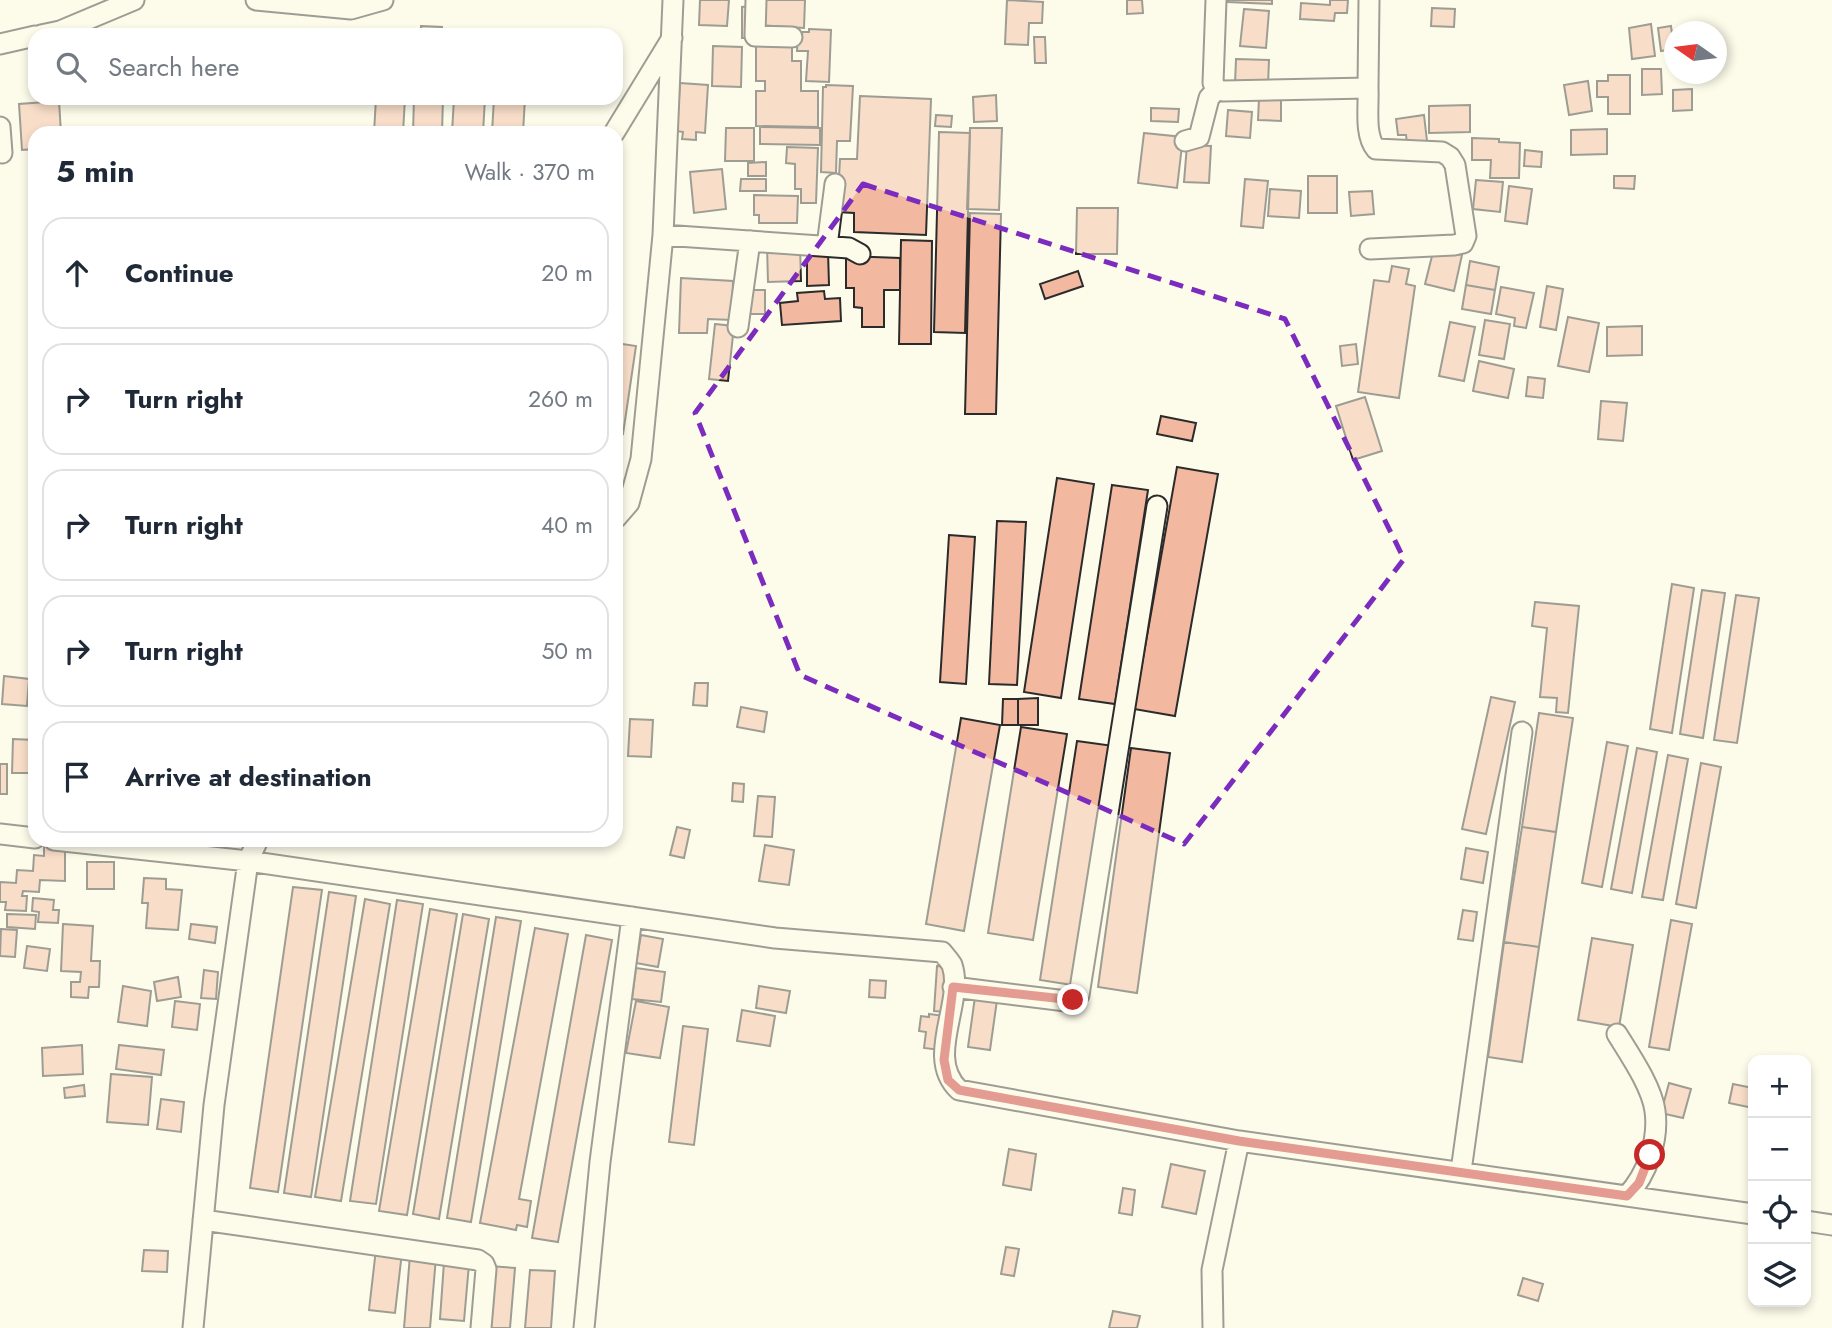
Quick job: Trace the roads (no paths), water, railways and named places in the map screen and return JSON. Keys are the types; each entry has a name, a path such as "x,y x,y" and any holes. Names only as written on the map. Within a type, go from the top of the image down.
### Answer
{"street":[{"path":"67,28 134,0"},
{"path":"256,0 351,9 383,0"},
{"path":"623,510 629,503 641,459 663,235 673,0"},
{"path":"756,0 755,36 792,37"},
{"path":"1216,0 1213,83 1217,89 1368,88"},
{"path":"1369,0 1370,135 1376,149 1442,152 1450,157 1455,165 1466,236 1462,243 1454,245 1370,249"},
{"path":"618,126 673,37"},
{"path":"0,44 28,38"},
{"path":"1185,141 1199,137 1209,99 1217,89"},
{"path":"0,127 2,153"},
{"path":"827,246 835,184"},
{"path":"663,235 849,248 860,254"},
{"path":"738,327 751,241"},
{"path":"953,987 1066,1001 1079,995 1157,506"},
{"path":"1461,1171 1522,732"},
{"path":"0,834 28,837"},
{"path":"119,847 248,861 775,938 942,952 952,965 953,987 944,1060 948,1080 959,1090 1239,1141 1748,1213"},
{"path":"193,1328 214,1105 248,861 255,847"},
{"path":"584,1328 600,1162 632,918"},
{"path":"1617,1034 1642,1077 1655,1109 1655,1131 1650,1155 1639,1183 1627,1196"},
{"path":"1213,1328 1212,1270 1239,1141"},
{"path":"203,1220 478,1260 486,1269 481,1328"},
{"path":"1811,1223 1832,1225"}]}
